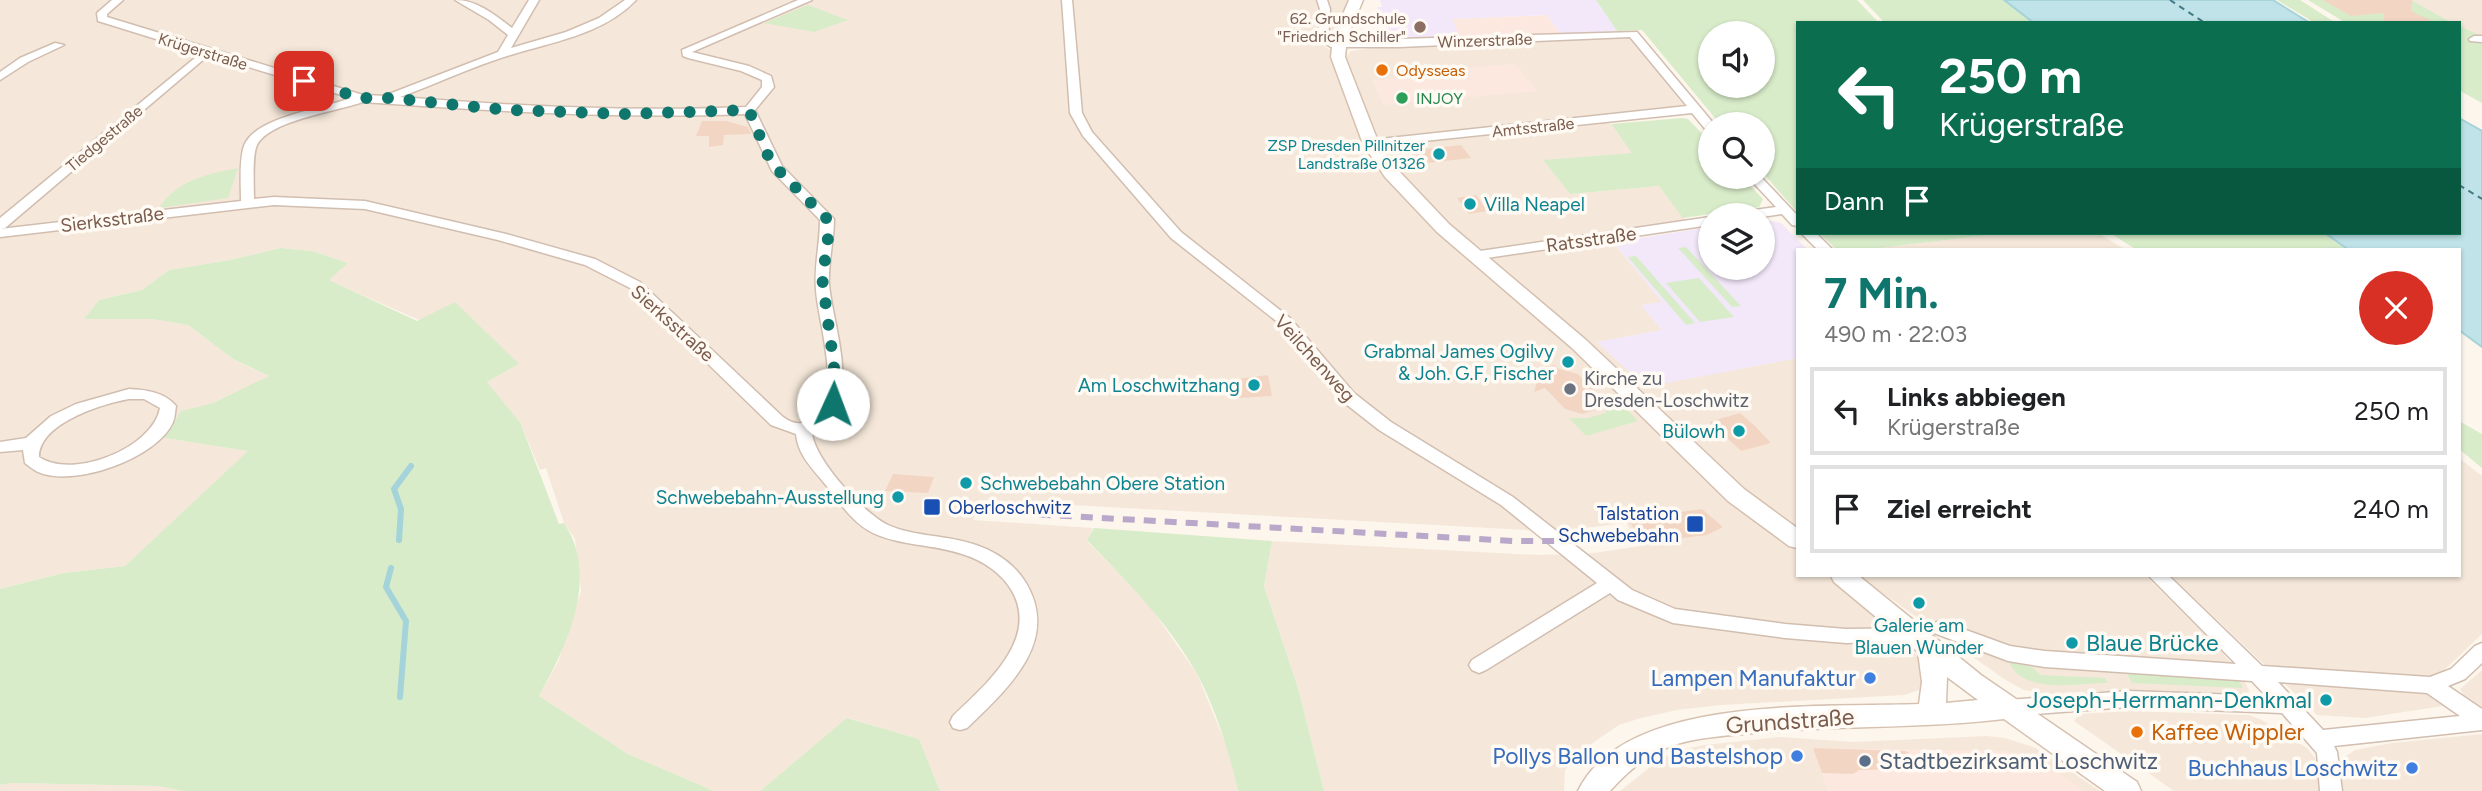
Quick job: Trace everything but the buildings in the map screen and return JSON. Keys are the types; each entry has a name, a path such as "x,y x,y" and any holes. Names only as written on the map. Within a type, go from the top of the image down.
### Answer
{"main road":[{"path":"1356,0 1338,44 1345,79 1371,144 1391,173 1418,204 1473,256 1579,344 1736,495 1796,539"},
{"path":"1844,577 1929,636 2008,708 2127,791"},
{"path":"1929,636 1935,682 1931,714"},
{"name":"Grundstraße","path":"1592,791 1624,760 1645,746 1667,736 1722,725 1801,716 1931,714 2008,708"}],"street":[{"name":"Krügerstraße","path":"118,0 102,13 102,19 362,98 389,98 507,110 623,114 749,110"},
{"path":"460,0 493,18 514,34"},
{"path":"502,54 534,0"},
{"path":"389,98 502,54 578,32 605,19 631,0"},
{"path":"807,0 687,50 687,54 745,68 767,78 768,87 749,110 769,158 827,219 828,243 822,277 834,366 833,404 824,419 804,429 806,451 869,523 894,534 960,547 984,556 1009,572 1023,592 1030,613 1026,642 1019,657 999,684 960,722"},
{"name":"Veilchenweg","path":"1067,0 1076,113 1087,133 1177,235 1285,321 1348,397 1385,426 1507,501 1625,595 1664,612 1714,622 1846,636 1929,636"},
{"path":"1322,0 1325,9 1323,39 1338,44"},
{"name":"Winzerstraße","path":"1338,44 1633,34 1695,109"},
{"path":"0,77 24,60 59,45"},
{"name":"Tiedgestraße","path":"0,225 200,57 209,53"},
{"path":"247,202 250,146 253,139 278,125 362,98"},
{"path":"1695,109 1698,113"},
{"name":"Amtsstraße","path":"1371,144 1695,109"},
{"path":"1765,189 1796,221"},
{"name":"Sierksstraße","path":"0,233 247,202 274,201 365,205 501,237 590,262 644,292 777,421 794,429 804,429"},
{"path":"1775,211 1783,210"},
{"name":"Ratsstraße","path":"1473,256 1698,223"},
{"path":"1810,235 1824,248"},
{"path":"0,447 34,441 62,417 106,399 146,395 160,399 168,406 166,423 147,442 115,460 90,467 66,471 40,467 31,459 34,441"},
{"path":"2159,577 2258,674 2319,739 2327,752 2331,791"},
{"path":"1479,665 1611,583"},
{"path":"1929,636 2045,659 2431,685 2458,674 2482,652"},
{"path":"2431,685 2482,721"},
{"path":"2008,708 2128,699 2286,705"},
{"path":"2319,739 2482,721"}],"shaded area":[{"path":"0,0 1350,0 1334,36 1329,36 1329,28 1319,39 1320,43 1332,51 1356,126 1365,144 1411,203 1464,257 1548,325 1765,526 1796,547 1796,577 1836,577 1877,607 1890,624 1886,628 1875,630 1882,643 1906,647 1914,652 1924,665 1922,689 1904,695 1721,705 1677,710 1619,725 1594,742 1565,770 1564,791 1324,791 1298,688 1264,586 1272,541 1536,555 1587,554 1641,546 1626,523 1559,531 1526,530 980,500 973,520 1093,528 1087,541 1146,601 1197,674 1229,752 1238,791 940,791 919,739 848,718 760,791 714,791 628,754 539,696 558,662 581,591 575,539 564,523 546,468 540,470 520,422 487,382 519,364 328,280 348,263 312,251 281,248 169,270 142,290 99,300 84,319 152,319 188,325 233,359 270,377 213,403 182,411 160,437 249,451 125,566 64,573 0,589"},
{"name":"62. Grundschule \"Friedrich Schiller\"","path":"1380,0 1596,0 1617,31 1560,34 1547,15 1452,19 1460,38 1392,41 1377,7 1382,7"},
{"path":"2309,0 2482,0 2482,103 2461,91 2461,21 2344,21"},
{"path":"1547,15 1560,34 1460,38 1451,19"},
{"path":"1626,37 1633,41 1686,108 1381,139 1375,136 1346,57 1351,51 1387,46"},
{"path":"1515,64 1537,91 1383,105 1372,80 1401,78 1399,73"},
{"path":"1609,122 1633,153 1544,161 1570,194 1659,186 1686,220 1480,250 1473,248 1450,226 1399,173 1386,154 1389,147 1399,144"},
{"path":"1775,222 1781,223 1806,248 1796,248 1796,358 1646,387 1597,342 1662,330 1641,305 1662,302 1613,242 1698,229 1698,280 1775,280"},
{"path":"1988,235 2101,235 2123,248 1880,248"},
{"path":"1611,240 1663,303 1642,306 1662,330 1597,342 1646,386 1796,358 1796,530 1743,491 1491,261 1494,256"},
{"path":"2461,460 2482,476 2482,634 2441,673 2433,676 2271,671 2172,577 2461,577"},
{"path":"1860,577 2147,577 2221,651 2242,676 2249,690 2248,695 2095,691 2047,694 2024,690 2004,679"},
{"path":"2482,670 2482,708 2466,698 2460,689"},
{"path":"2281,680 2423,691 2443,706 2365,718 2317,715"},
{"path":"2131,711 2249,715 2262,720 2307,748 2315,758 2319,791 2174,791 2074,721 2079,714"},
{"path":"2482,734 2482,791 2343,791 2339,761 2355,750 2392,743"},
{"path":"1987,736 2005,738 2036,748 2100,791 1620,791 1659,760 1679,750 1705,745 1780,737 1853,742"},
{"path":"1813,748 2005,751 2029,759 2054,773 2056,771 2084,791 1828,791"},
{"path":"0,785 158,786 183,791 0,791"}],"green space":[{"path":"1596,0 1857,0 1877,21 1796,21 1796,211 1775,187 1775,112 1710,112 1698,98 1775,98 1775,21 1698,21 1698,97 1642,30 1617,31"},
{"path":"1863,0 2004,0 2031,21 1883,21"},
{"path":"2277,0 2300,0 2333,21 2312,21"},
{"path":"2308,0 2411,0 2448,21 2343,21"},
{"path":"808,5 848,20 814,32 764,23"},
{"path":"2461,27 2482,36 2482,103 2461,91"},
{"path":"1688,119 1698,129 1698,189 1753,189 1763,199 1761,203 1698,203 1698,216 1683,218 1659,186 1570,194 1543,160 1632,153 1611,124"},
{"path":"238,168 228,198 159,208 166,198 184,185 204,176"},
{"path":"1821,235 1988,235 1880,248 1835,248"},
{"path":"2113,235 2328,235 2346,248 2134,248"},
{"path":"1686,247 1698,260 1698,270 1678,248"},
{"path":"281,248 312,251 348,263 329,280 417,321 455,302 519,364 487,382 520,422 559,524 564,523 574,544 579,566 576,611 560,655 539,696 628,754 714,791 183,791 158,786 0,785 0,589 64,573 125,566 248,451 159,437 181,411 213,403 269,376 233,359 188,325 152,319 84,319 99,300 142,290 169,270"},
{"path":"1636,256 1695,323 1686,325 1628,257"},
{"path":"1698,278 1734,317 1700,322 1666,283"},
{"path":"1707,280 1717,280 1741,306 1732,307"},
{"path":"1612,394 1638,421 1586,436 1569,418 1588,418 1606,413"},
{"path":"2461,422 2482,434 2482,468 2461,451"},
{"path":"1094,528 1272,541 1264,586 1298,688 1324,791 1238,791 1221,731 1197,674 1160,620 1087,540"},
{"path":"2009,662 2032,667 2040,675 2105,678 2108,683 2039,683 2016,672"},
{"path":"2126,672 2238,679 2243,688 2132,683"},
{"path":"847,718 919,739 940,791 760,791"}],"water":[{"path":"2004,0 2273,0 2307,21 2031,21"},
{"path":"2461,119 2482,131 2482,347 2461,331 2461,248 2346,248 2328,235 2461,235"}],"waterway":[{"path":"399,540 401,509 394,489 411,466"},
{"path":"391,568 386,587 406,621 400,697"}],"ferry route":[{"path":"2170,0 2202,21"},
{"path":"2461,186 2482,199"}],"railway":[{"path":"976,511 1514,541 1572,541 1637,534"}],"place":[{"name":"62. Grundschule \"Friedrich Schiller\"","path":"1420,27"},
{"name":"Odysseas","path":"1382,70"},
{"name":"INJOY","path":"1402,98"},
{"name":"ZSP Dresden Pillnitzer Landstraße 01326","path":"1439,154"},
{"name":"Villa Neapel","path":"1470,204"},
{"name":"Grabmal James Ogilvy & Joh. G.F, Fischer","path":"1568,362"},
{"name":"Am Loschwitzhang","path":"1254,385"},
{"name":"Kirche zu Dresden-Loschwitz","path":"1570,389"},
{"name":"Bülowh","path":"1739,431"},
{"name":"Schwebebahn Obere Station","path":"966,483"},
{"name":"Schwebebahn-Ausstellung","path":"898,497"},
{"name":"Oberloschwitz","path":"932,507"},
{"name":"Talstation Schwebebahn","path":"1695,524"},
{"name":"Galerie am Blauen Wunder","path":"1919,603"},
{"name":"Blaue Brücke","path":"2072,643"},
{"name":"Lampen Manufaktur","path":"1870,678"},
{"name":"Joseph-Herrmann-Denkmal","path":"2326,700"},
{"name":"Kaffee Wippler","path":"2137,732"},
{"name":"Pollys Ballon und Bastelshop","path":"1797,756"},
{"name":"Stadtbezirksamt Loschwitz","path":"1865,761"},
{"name":"Buchhaus Loschwitz","path":"2412,768"}],"route":[{"path":"304,81 362,98 389,98 507,110 623,114 749,110 769,158 776,168 827,219 828,243 822,277 834,366 833,404"}]}
